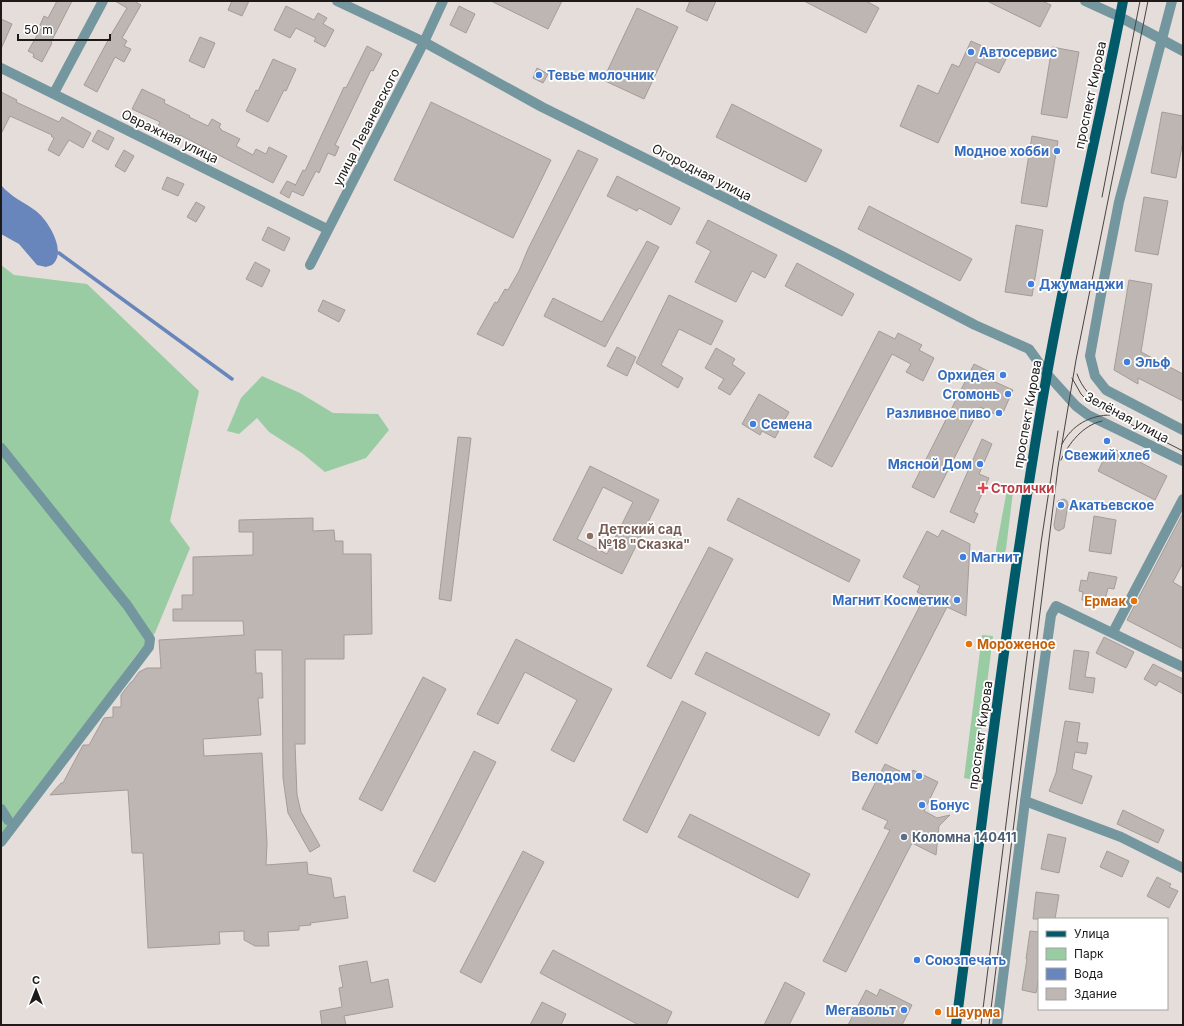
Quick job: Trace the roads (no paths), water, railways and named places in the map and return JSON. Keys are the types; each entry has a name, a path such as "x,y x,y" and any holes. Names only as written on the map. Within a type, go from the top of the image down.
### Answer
{"main road":[{"name":"проспект Кирова","path":"956,1025 987,782 1028,488 1061,298 1123,1"}],"street":[{"path":"54,93 102,1"},
{"name":"Огородная улица","path":"336,1 424,42 549,110 838,254 975,325 1029,349 1047,374"},
{"name":"улица Леваневского","path":"310,264 424,42 443,1"},
{"path":"1085,1 1120,17 1183,52"},
{"path":"1162,40 1172,1"},
{"name":"Зелёная улица","path":"1162,40 1119,202 1090,356 1095,376 1106,390 1183,430"},
{"name":"Овражная улица","path":"1,68 327,229"},
{"name":"Зелёная улица","path":"1047,374 1076,406 1088,415 1183,461"},
{"path":"1,448 127,605 150,639 149,647 1,842"},
{"path":"1113,632 1183,499"},
{"path":"997,1025 1025,801 1051,615 1056,606 1113,632 1183,667"},
{"path":"1025,801 1121,837 1183,868"},
{"path":"1,809 8,820"}],"water":[{"path":"1,185 13,196 41,215 46,221 57,243 57,257 53,264 46,267 37,265 19,244 1,234"}],"waterway":[{"path":"59,253 232,379"}],"tram line":[{"path":"1102,197 1140,1"},
{"path":"989,1025 1058,467 1076,360 1148,1"},
{"path":"1077,374 1088,393 1105,406"},
{"path":"1072,378 1081,394 1091,404 1183,451"},
{"path":"1062,444 1071,431 1082,422 1103,415 1111,415"},
{"path":"1061,460 1068,447 1077,436 1089,426 1102,421"},
{"path":"981,1025 1041,543 1058,431"}],"place":[{"name":"Автосервис","path":"971,52"},
{"name":"Тевье молочник","path":"539,75"},
{"name":"Модное хобби","path":"1057,151"},
{"name":"Джуманджи","path":"1031,284"},
{"name":"Эльф","path":"1127,362"},
{"name":"Орхидея","path":"1003,375"},
{"name":"Сгомонь","path":"1008,394"},
{"name":"Разливное пиво","path":"999,413"},
{"name":"Семена","path":"753,424"},
{"name":"Свежий хлеб","path":"1107,441"},
{"name":"Мясной Дом","path":"980,464"},
{"name":"Столички","path":"983,488"},
{"name":"Акатьевское","path":"1061,505"},
{"name":"Детский сад №18 \"Сказка\"","path":"590,536"},
{"name":"Магнит","path":"963,557"},
{"name":"Магнит Косметик","path":"957,600"},
{"name":"Ермак","path":"1134,601"},
{"name":"Мороженое","path":"969,644"},
{"name":"Велодом","path":"919,776"},
{"name":"Бонус","path":"922,805"},
{"name":"Коломна 140411","path":"904,837"},
{"name":"Союзпечать","path":"917,960"},
{"name":"Мегавольт","path":"904,1010"},
{"name":"Шаурма","path":"938,1012"}]}
